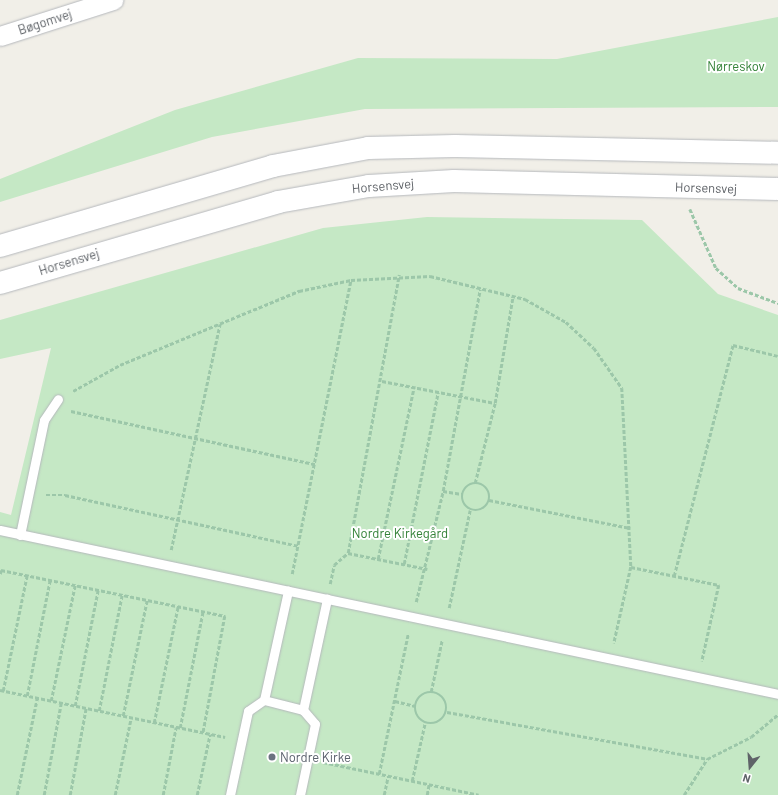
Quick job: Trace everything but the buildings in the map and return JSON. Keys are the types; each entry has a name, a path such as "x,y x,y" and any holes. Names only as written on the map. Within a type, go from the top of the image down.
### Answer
{"main road":[{"path":"0,246 273,166 368,148 455,146 778,153"},
{"name":"Horsensvej","path":"0,284 278,202 369,186 454,180 778,188"}],"street":[{"name":"Bøgomvej","path":"0,36 113,0"}],"lane":[{"path":"20,535 44,420 55,403"},
{"path":"0,530 778,694"},
{"path":"230,795 248,711 264,700 288,591"},
{"path":"303,710 327,599"},
{"path":"264,700 303,710 315,724 300,795"}],"path":[{"path":"681,207 689,207 716,268 738,288 778,303"},
{"path":"327,599 334,566 348,553 382,381 399,275"},
{"path":"55,403 120,364 299,291 351,280 399,275 430,276 513,296 566,322 594,348 622,388 631,567 610,659"},
{"path":"288,591 315,464 351,280"},
{"path":"379,774 412,617 427,569 462,397 480,288"},
{"path":"475,483 496,403 513,296"},
{"path":"167,566 220,324"},
{"path":"674,576 733,345 778,356"},
{"path":"382,381 496,403"},
{"path":"378,559 414,387"},
{"path":"404,564 438,392"},
{"path":"55,403 195,438 315,464"},
{"path":"475,483 484,486 490,500 486,508 470,510 462,503 462,494 466,487 475,483"},
{"path":"443,491 462,494"},
{"path":"28,495 65,495 298,546"},
{"path":"490,500 630,528"},
{"path":"432,692 470,510"},
{"path":"348,553 427,569"},
{"path":"631,567 719,585 698,677"},
{"path":"0,574 1,570 225,616 203,733"},
{"path":"27,575 2,690 241,741"},
{"path":"27,696 50,580"},
{"path":"51,701 75,585"},
{"path":"75,706 98,590"},
{"path":"99,711 122,595"},
{"path":"123,716 147,600"},
{"path":"154,723 178,606"},
{"path":"180,728 203,611"},
{"path":"432,692 418,697 415,706 419,719 425,723 434,724 446,712"},
{"path":"432,692 445,701 446,712"},
{"path":"17,795 37,698"},
{"path":"395,701 415,706"},
{"path":"44,795 61,703"},
{"path":"70,795 86,708"},
{"path":"446,712 707,759"},
{"path":"684,795 707,759 751,737 778,714"},
{"path":"115,795 131,718"},
{"path":"412,781 425,723"},
{"path":"163,795 176,727"},
{"path":"197,795 210,734"},
{"path":"308,759 479,795"},
{"path":"384,795 388,776"},
{"path":"427,795 429,784"}],"green space":[{"name":"Nørreskov","path":"778,17 778,107 365,109 212,137 0,202 0,179 175,110 358,58 557,59"},
{"name":"Nordre Kirkegård","path":"427,217 642,220 718,294 778,315 778,795 0,795 0,512 11,515 51,348 0,359 0,320 323,228"}],"place":[{"name":"Nordre Kirke","path":"272,757"}]}
